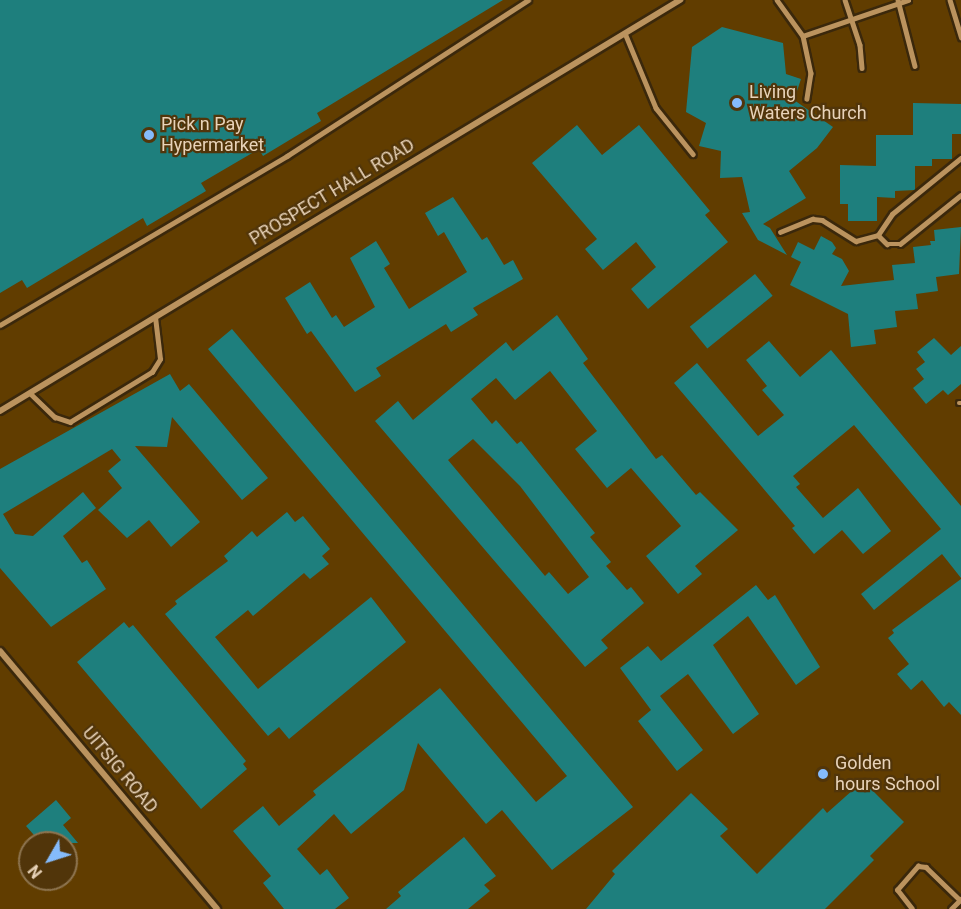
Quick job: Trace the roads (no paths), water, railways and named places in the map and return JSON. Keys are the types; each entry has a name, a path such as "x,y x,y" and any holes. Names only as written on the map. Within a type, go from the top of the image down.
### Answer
{"street":[{"name":"PROSPECT HALL ROAD","path":"0,411 680,0"},
{"name":"UITSIG ROAD","path":"0,651 217,909"}],"lane":[{"path":"0,325 286,156 528,0"},
{"path":"777,0 803,36 811,73 807,99"},
{"path":"845,0 853,19 862,68"},
{"path":"803,36 899,1 908,0"},
{"path":"950,0 961,37"},
{"path":"899,1 915,66"},
{"path":"625,33 656,108 693,154"},
{"path":"780,232 813,219 822,220 856,242 878,235 892,214 961,158"},
{"path":"878,235 887,244 900,244 961,195"},
{"path":"30,393 55,417 70,422 152,372 160,359 155,317"},
{"path":"912,909 897,890 918,866 926,867 961,899 951,909"}],"place":[{"name":"Living Waters Church","path":"737,103"},
{"name":"Pick n Pay Hypermarket","path":"149,135"},
{"name":"Golden hours School","path":"823,774"}]}
